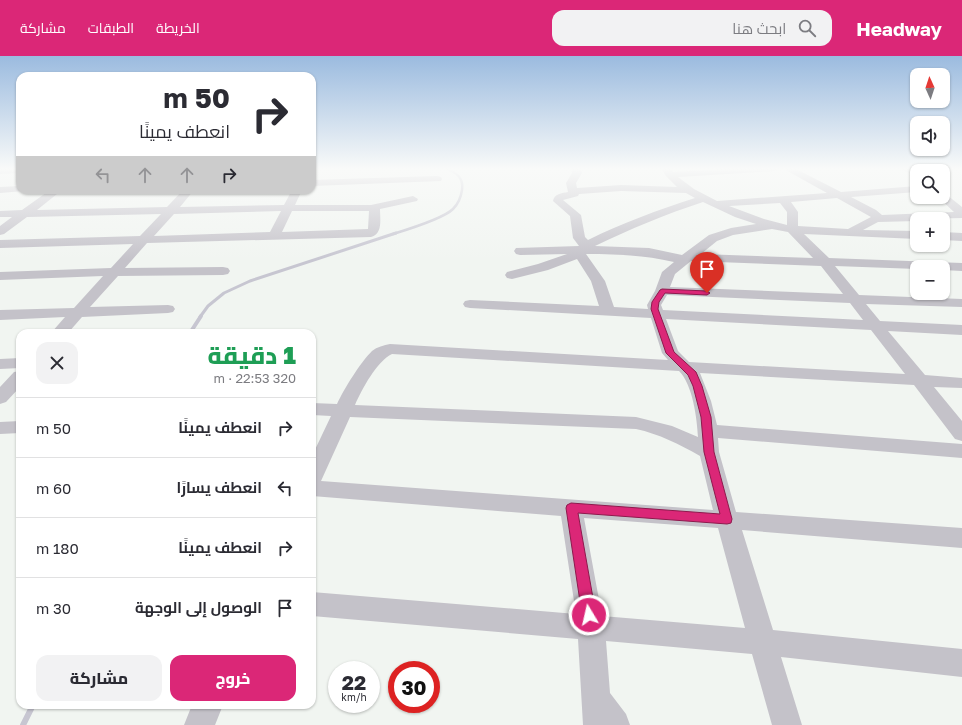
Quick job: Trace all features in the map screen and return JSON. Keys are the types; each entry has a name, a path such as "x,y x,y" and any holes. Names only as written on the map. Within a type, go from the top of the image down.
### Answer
{"street":[{"path":"0,231 44,199"},
{"path":"63,329 180,199"},
{"path":"274,236 292,199"},
{"path":"0,214 288,208 332,210 376,207 412,199"},
{"path":"558,199 564,207 574,214 582,250 598,281 608,312"},
{"path":"512,275 543,267 582,250 645,219 702,199"},
{"path":"703,199 730,211 773,225 792,229 910,235"},
{"path":"714,204 779,199"},
{"path":"782,199 792,210 794,219 792,229"},
{"path":"848,199 872,212 877,216 876,220"},
{"path":"950,203 962,214"},
{"path":"0,244 373,232 376,207"},
{"path":"848,232 876,220 962,214"},
{"path":"773,225 720,235 713,238 669,272 662,291 654,305 670,353 692,374 698,386 705,412 708,442 727,519 787,725"},
{"path":"792,229 825,262 855,298 962,434"},
{"path":"950,236 962,237"},
{"path":"520,251 637,251 687,258 962,268"},
{"path":"0,276 114,272 223,272"},
{"path":"662,291 962,303"},
{"path":"470,304 962,330"},
{"path":"0,315 168,309"},
{"path":"316,469 342,410 371,364 379,354 390,349 962,383"},
{"path":"0,364 16,363"},
{"path":"0,398 16,380"},
{"path":"316,409 636,423 657,427 708,442 962,450"},
{"path":"0,428 16,427"},
{"path":"316,488 962,538"},
{"path":"571,508 591,627 597,712 615,725"},
{"path":"316,604 763,642 962,663"},
{"path":"199,725 206,709"}],"waterway":[{"path":"393,234 442,216 453,209 459,199"},
{"path":"200,317 208,306 224,293 250,281 396,233"},
{"path":"193,329 201,316"},
{"path":"23,725 31,709"}],"route":[{"path":"589,615 571,508 727,519 709,452 706,417 698,386 692,374 670,353 654,305 662,291 707,293"}]}
